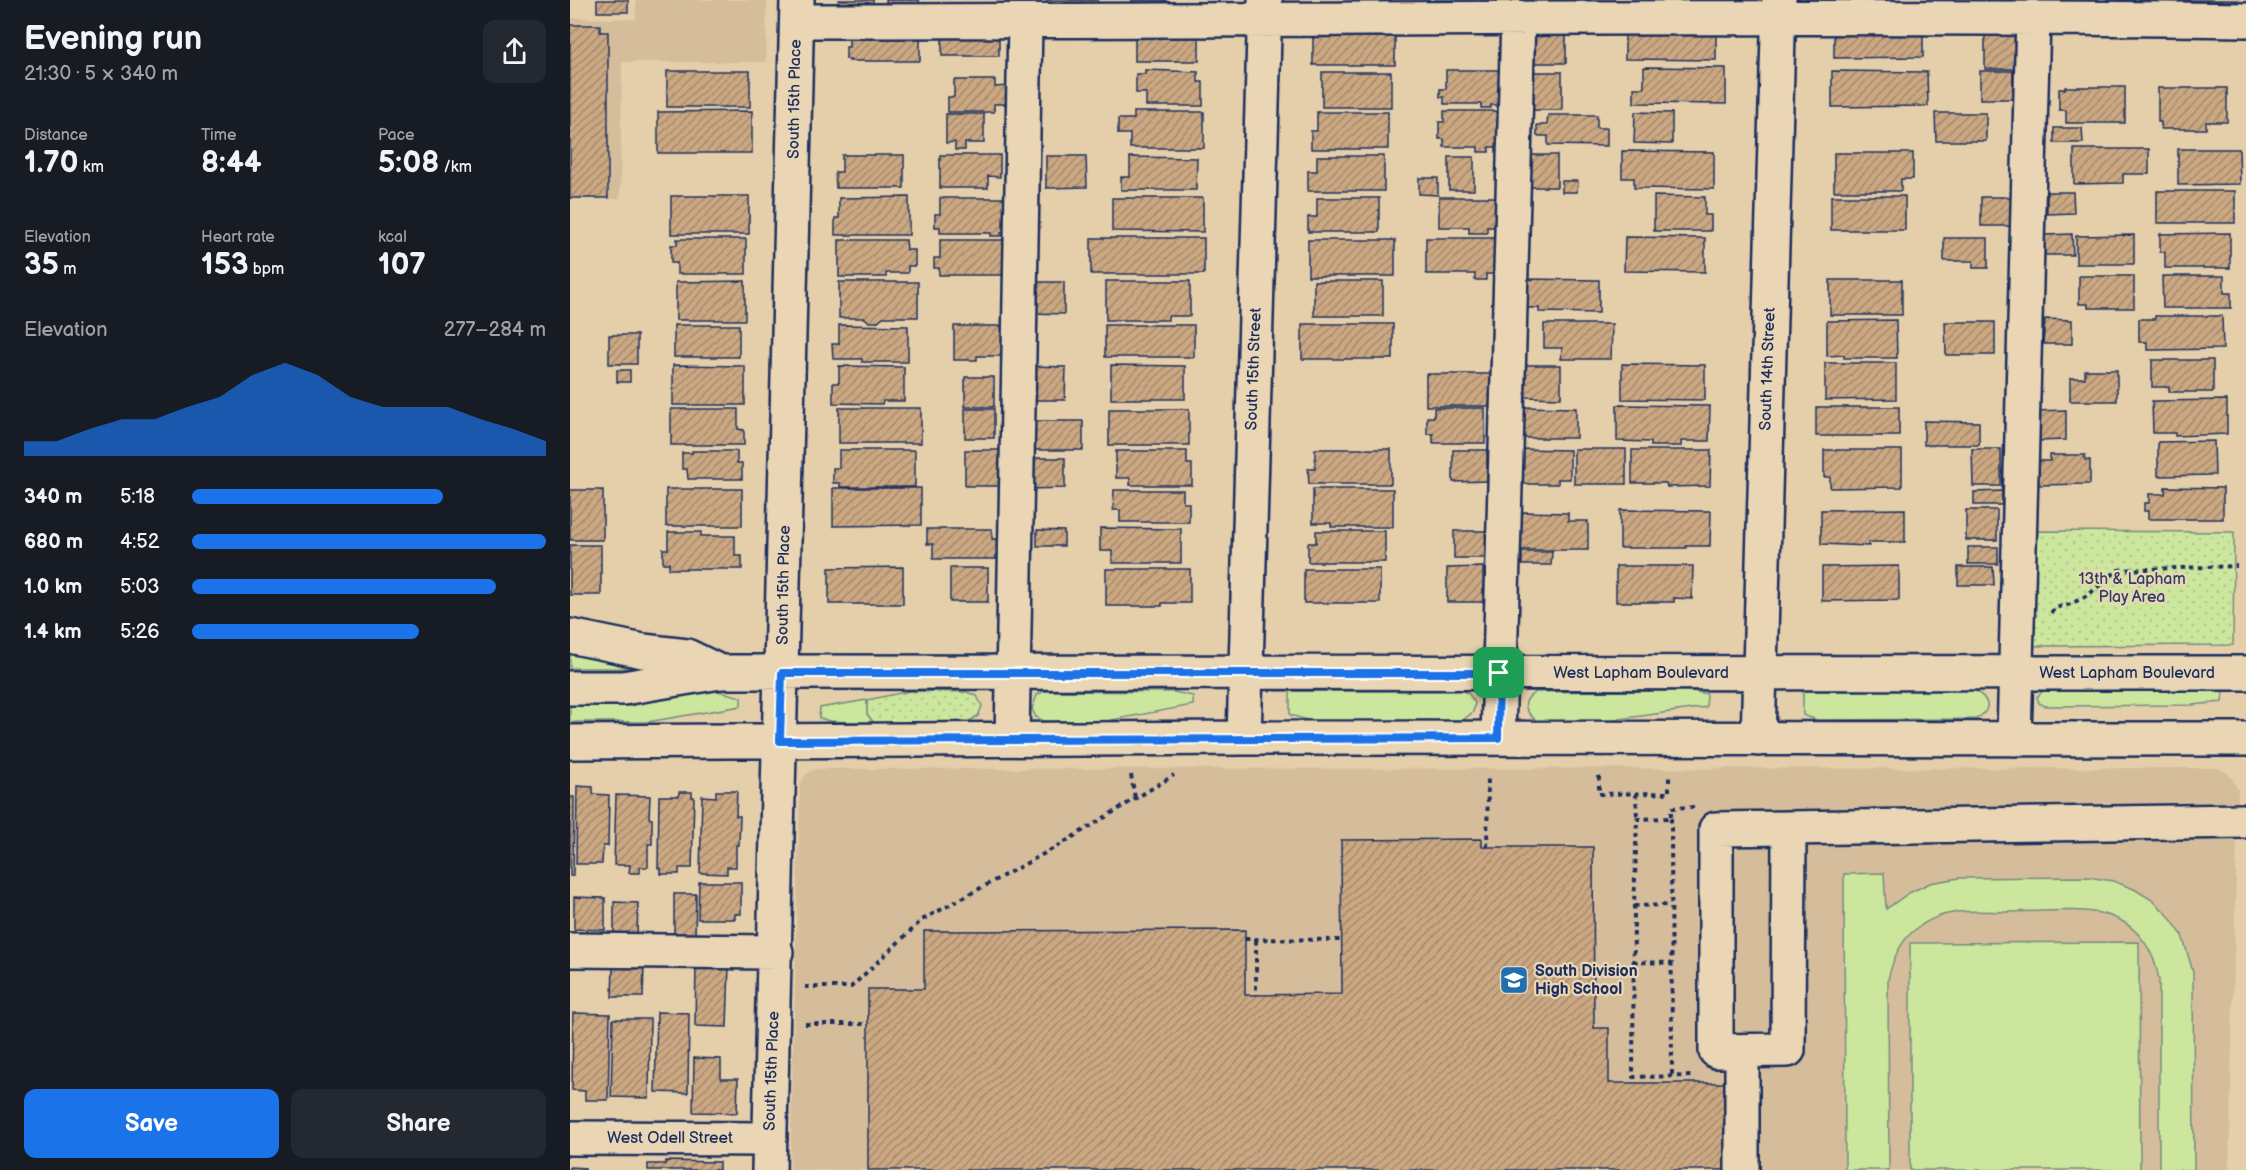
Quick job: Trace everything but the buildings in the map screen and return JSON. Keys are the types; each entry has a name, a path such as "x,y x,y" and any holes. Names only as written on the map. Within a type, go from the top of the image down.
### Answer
{"street":[{"path":"797,10 1025,22 1265,10 1518,17 1779,8 2033,17 2246,20"},
{"name":"South 14th Street","path":"1758,739 1779,8"},
{"name":"South 15th Place","path":"770,1154 797,10"},
{"name":"South 15th Street","path":"1244,738 1265,10"},
{"path":"1498,738 1518,17"},
{"path":"2014,739 2033,17"},
{"path":"1012,740 1025,22"},
{"path":"570,636 643,651 687,656 720,672"},
{"name":"West Lapham Boulevard","path":"570,688 622,688 720,672 2246,673"},
{"path":"570,742 1244,738 2246,740"},
{"path":"1789,828 1788,1050 1742,1063 1716,1051 1716,829 2246,821"},
{"path":"570,950 776,952"},
{"path":"1742,1063 1742,1170"},
{"name":"West Odell Street","path":"570,1138 770,1154"}],"path":[{"path":"2047,617 2055,608 2088,596 2118,570 2237,566"},
{"path":"1131,775 1135,798"},
{"path":"802,987 851,987 922,920 1058,846 1174,775"},
{"path":"1487,846 1488,776"},
{"path":"1599,776 1599,794 1668,793 1669,776"},
{"path":"1636,793 1633,1077 1672,1076 1742,1063"},
{"path":"1672,1076 1671,808 1695,807"},
{"path":"1636,819 1671,818"},
{"path":"1634,906 1670,905"},
{"path":"1245,939 1342,940"},
{"path":"1256,940 1256,995"},
{"path":"1633,962 1671,963"},
{"path":"801,1024 868,1024"}],"shaded area":[{"path":"636,0 767,0 766,62 622,62 620,199 570,199 570,18 636,19"},
{"name":"South Division High School","path":"2217,768 2232,778 2238,790 2229,1170 790,1170 800,785 810,771 818,769"}],"green space":[{"name":"13th & Lapham Play Area","path":"2032,531 2234,532 2233,645 2029,646"},
{"path":"570,652 631,668 570,668"},
{"path":"2208,688 2223,691 2222,702 2192,705 2045,706 2039,703 2037,697 2044,690"},
{"path":"1973,689 1982,696 1987,704 1985,711 1976,719 1817,720 1803,715 1803,691"},
{"path":"1461,690 1469,694 1475,703 1473,712 1463,720 1311,721 1290,715 1290,691"},
{"path":"1687,690 1707,694 1706,707 1612,720 1537,721 1529,714 1526,706 1528,699 1536,692"},
{"path":"692,691 718,691 741,697 741,706 647,722 570,722 570,706 631,706"},
{"path":"910,691 967,692 977,696 982,706 978,716 968,722 874,723 867,714 867,700"},
{"path":"1044,691 1174,692 1193,696 1193,705 1101,722 1044,721 1036,717 1032,709 1037,695"},
{"path":"867,700 867,714 874,723 830,721 819,718 820,708"},
{"path":"1884,873 1886,909 1909,893 1930,883 1959,878 2089,877 2113,881 2134,889 2152,900 2168,915 2182,935 2193,972 2194,1170 2159,1170 2159,980 2150,951 2138,934 2123,921 2102,914 2062,910 1952,913 1926,922 1905,939 1894,959 1888,980 1889,1170 1845,1170 1844,874"},
{"path":"2139,942 2140,1170 1910,1170 1910,943"}],"place":[{"name":"South Division High School","path":"1514,980"}],"route":[{"path":"782,673 1499,673 1498,738 780,741 782,673"}]}
